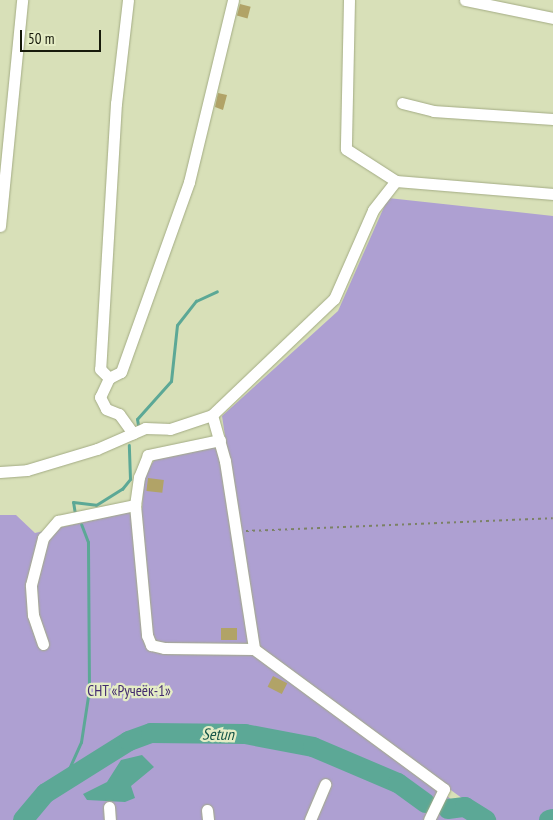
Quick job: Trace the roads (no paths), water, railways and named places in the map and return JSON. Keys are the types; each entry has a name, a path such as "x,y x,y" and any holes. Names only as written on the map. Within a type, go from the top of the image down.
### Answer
{"lane":[{"path":"0,226 22,0"},
{"path":"109,378 100,369 116,103 128,0"},
{"path":"133,433 119,414 106,409 100,397 109,378 121,372 189,182 233,0"},
{"path":"349,0 346,148 396,181 553,194"},
{"path":"465,0 553,18"},
{"path":"402,103 433,111 553,119"},
{"path":"0,472 27,470 145,428 170,429 212,415 334,299 373,210 396,181"},
{"path":"212,415 220,440 254,649"},
{"path":"220,440 148,455 139,477 135,506 151,645 254,649 444,790 429,820"},
{"path":"43,644 33,616 31,585 43,538 58,521 135,506"},
{"path":"310,820 325,784"},
{"path":"109,807 110,820"}],"water":[{"path":"142,755 154,767 131,786 135,798 125,802 87,800 83,794 107,782 121,760"}],"waterway":[{"path":"138,425 137,419 171,381 177,325 196,301 217,291"},
{"path":"75,514 73,502 96,505 122,489 130,479 129,445"},
{"path":"63,782 81,742 89,690 88,542 81,524"},
{"name":"Setun","path":"23,820 46,793 129,741 151,733 245,734 313,747 398,783 426,803"},
{"name":"Setun","path":"448,809 465,807 486,820"},
{"name":"Setun","path":"549,820 553,819"}],"park label":[{"name":"СНТ «Ручеёк-1»","path":"129,691"}]}
